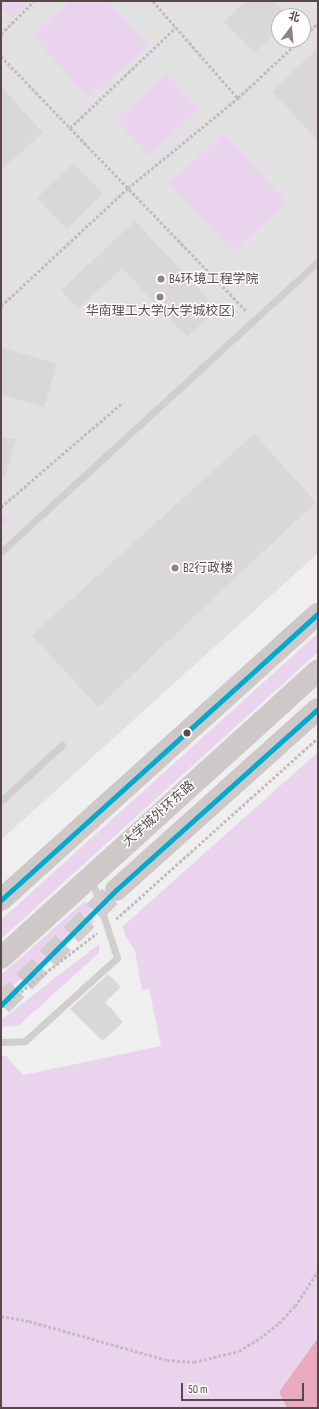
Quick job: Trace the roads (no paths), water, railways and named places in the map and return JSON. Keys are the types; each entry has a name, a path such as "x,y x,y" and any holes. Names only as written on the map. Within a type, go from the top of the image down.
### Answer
{"main road":[{"path":"1,900 318,614"},
{"name":"大学城外环东路","path":"1,958 318,671"},
{"path":"116,890 318,709"}],"lane":[{"path":"1,552 318,262"},
{"path":"1,801 62,746"},
{"path":"1,1042 25,1042 117,958 91,876"}],"tunnel":[{"path":"1,1005 116,890"}],"place":[{"name":"B4环境工程学院","path":"161,279"},
{"name":"华南理工大学(大学城校区)","path":"160,297"},
{"name":"B2行政楼","path":"175,568"}]}
